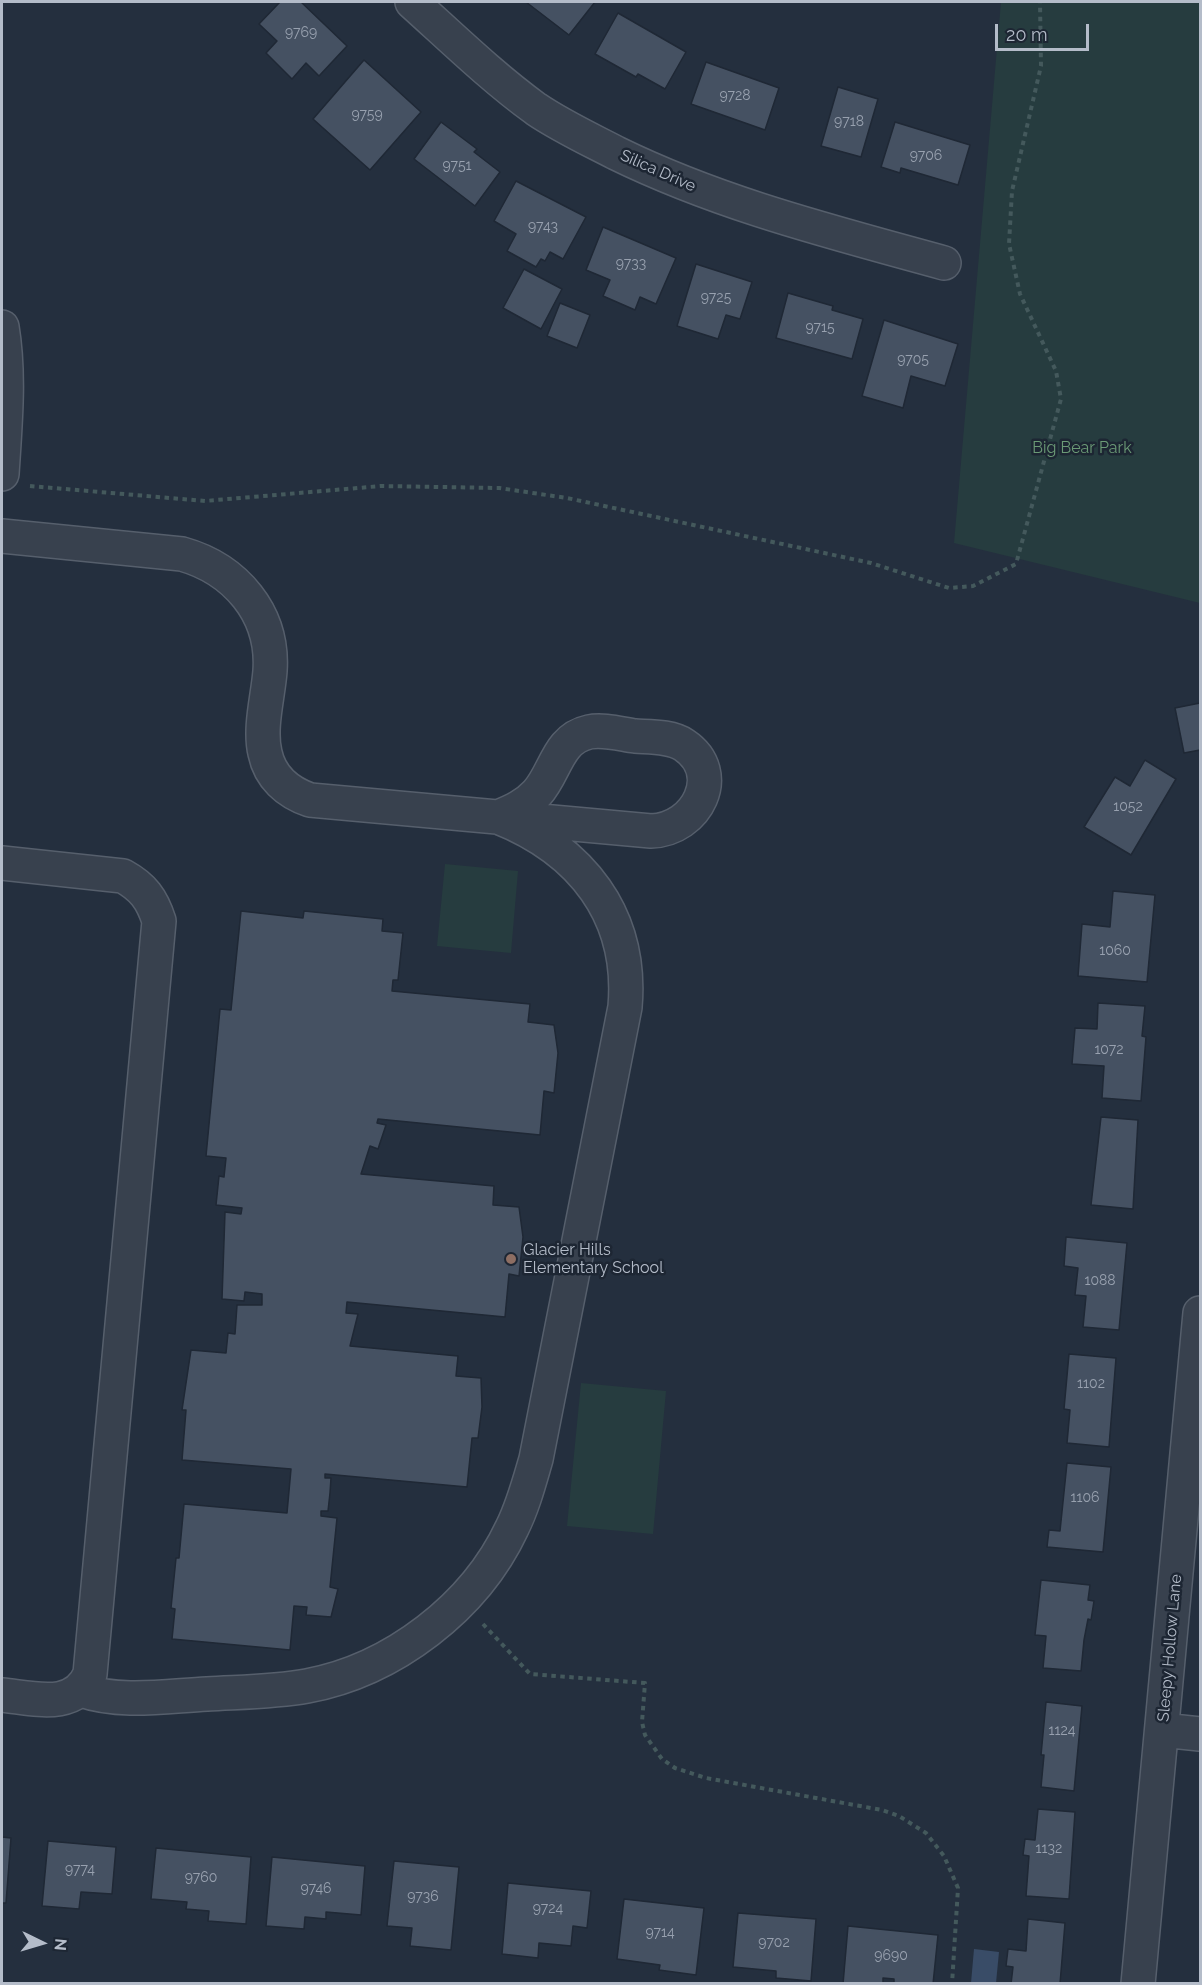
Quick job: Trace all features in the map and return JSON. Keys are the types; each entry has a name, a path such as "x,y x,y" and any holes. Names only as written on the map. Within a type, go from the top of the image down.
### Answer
{"street":[{"name":"Silica Drive","path":"412,2 480,63 537,109 643,166 715,196 944,263"},
{"path":"2,327 5,344 5,415 14,480"},
{"path":"2,536 182,554 200,559 232,579 257,609 270,648 264,752 277,779 297,796 310,800 498,817 663,830 674,827 694,812 702,794 703,775 694,754 674,741 590,732 570,741 561,751 548,778 531,798 498,817"},
{"path":"81,1690 120,1698 308,1686 338,1678 389,1657 433,1626 460,1600 493,1561 511,1530 526,1496 533,1468 625,1008 627,986 622,944 613,920 588,879 555,847 528,830 498,817"},
{"path":"2,863 123,876 148,894 159,921 91,1665 87,1683 74,1695 58,1700 2,1695"},
{"name":"Sleepy Hollow Lane","path":"1138,1983 1200,1313"},
{"path":"1162,1730 1200,1734"}],"path":[{"path":"14,480 205,501 371,487 499,488 567,498 871,563 950,588 964,588 980,582 1016,564 1061,399 1056,371 1020,294 1009,244 1012,191 1041,66 1040,2"},
{"path":"460,1600 530,1674 645,1683 642,1722 645,1735 662,1759 675,1768 706,1778 882,1810 915,1824 936,1844 958,1888 952,1983"}],"green space":[{"name":"Big Bear Park","path":"1001,2 1200,2 1200,603 954,543"},
{"path":"445,864 518,871 511,953 437,946"},
{"path":"581,1383 666,1391 653,1534 567,1526"}],"water":[{"path":"974,1949 999,1952 996,1983 971,1983"}],"building":[{"path":"280,2 301,2 347,46 319,76 306,63 292,79 266,53 277,41 259,24"},
{"path":"526,2 595,2 569,35"},
{"path":"618,13 686,52 665,89 638,74 636,77 595,54"},
{"path":"364,60 421,112 370,170 313,119"},
{"path":"706,62 779,88 765,130 691,104"},
{"path":"838,87 878,99 861,157 821,146"},
{"path":"441,122 477,149 474,152 500,172 475,206 414,159"},
{"path":"895,122 970,145 958,185 901,168 900,173 881,167"},
{"path":"516,181 586,217 563,259 550,252 545,261 541,259 536,267 507,251 516,234 494,221"},
{"path":"603,227 676,258 656,304 640,297 635,310 603,296 610,280 586,270"},
{"path":"696,264 752,282 740,319 726,315 718,339 677,326"},
{"path":"524,269 562,289 541,329 503,308"},
{"path":"788,293 833,306 832,310 863,319 852,359 776,338"},
{"path":"560,303 590,315 577,348 547,336"},
{"path":"884,320 958,344 945,386 911,376 903,408 862,396"},
{"path":"1200,703 1200,750 1184,753 1175,708"},
{"path":"1145,760 1176,779 1131,855 1084,827 1115,777 1130,786"},
{"path":"1113,891 1155,895 1147,982 1078,976 1082,924 1110,927"},
{"path":"241,911 303,918 304,911 383,919 382,931 403,933 398,980 393,980 392,991 530,1004 528,1022 554,1025 558,1053 554,1093 544,1091 540,1135 378,1119 377,1123 386,1125 378,1149 370,1146 361,1174 494,1186 493,1205 519,1207 523,1237 519,1276 509,1274 505,1317 347,1302 346,1313 358,1314 350,1346 458,1356 456,1376 481,1378 482,1407 478,1438 472,1438 467,1487 325,1474 325,1478 331,1478 330,1493 328,1511 321,1511 321,1516 337,1518 330,1587 338,1589 331,1617 306,1615 307,1607 294,1606 290,1650 172,1639 175,1609 171,1608 184,1504 287,1513 291,1469 182,1460 186,1410 182,1410 191,1350 226,1353 228,1333 235,1334 237,1305 262,1305 262,1294 245,1292 244,1301 222,1299 225,1212 241,1214 242,1208 216,1205 219,1176 224,1177 226,1158 206,1156 220,1009 231,1010"},
{"path":"1098,1003 1145,1006 1142,1036 1146,1037 1141,1101 1102,1098 1104,1066 1072,1064 1075,1028 1097,1029"},
{"path":"1101,1117 1138,1120 1133,1209 1091,1205"},
{"path":"1066,1237 1127,1243 1119,1330 1083,1327 1086,1296 1075,1295 1078,1268 1064,1266"},
{"path":"1069,1354 1116,1358 1109,1447 1067,1443 1070,1410 1064,1409"},
{"path":"1067,1463 1111,1467 1103,1552 1047,1547 1049,1530 1060,1531"},
{"path":"1041,1580 1090,1585 1088,1600 1094,1601 1091,1620 1088,1619 1084,1640 1081,1671 1043,1668 1046,1636 1035,1635"},
{"path":"1046,1702 1082,1706 1074,1791 1041,1787 1044,1755 1041,1755"},
{"path":"1038,1809 1075,1812 1069,1899 1026,1896 1029,1856 1023,1855 1025,1839 1035,1840"},
{"path":"2,1837 11,1838 6,1903 2,1903"},
{"path":"48,1841 116,1847 112,1894 81,1892 79,1909 42,1906"},
{"path":"156,1848 251,1857 246,1924 208,1921 209,1911 186,1909 187,1902 151,1899"},
{"path":"272,1857 365,1866 361,1915 326,1912 326,1919 305,1917 304,1929 266,1926"},
{"path":"394,1861 459,1867 451,1950 410,1946 412,1928 387,1926"},
{"path":"508,1883 591,1891 587,1928 573,1926 571,1946 539,1943 538,1958 502,1954"},
{"path":"624,1899 704,1908 696,1975 659,1970 660,1965 617,1959"},
{"path":"738,1913 816,1919 811,1981 776,1978 776,1971 733,1967"},
{"path":"1028,1919 1065,1923 1060,1984 1011,1984 1013,1967 1006,1966 1008,1949 1026,1951"},
{"path":"848,1926 938,1935 933,1984 894,1984 894,1979 883,1978 883,1984 843,1984"}],"place":[{"name":"Glacier Hills Elementary School","path":"511,1259"}]}
